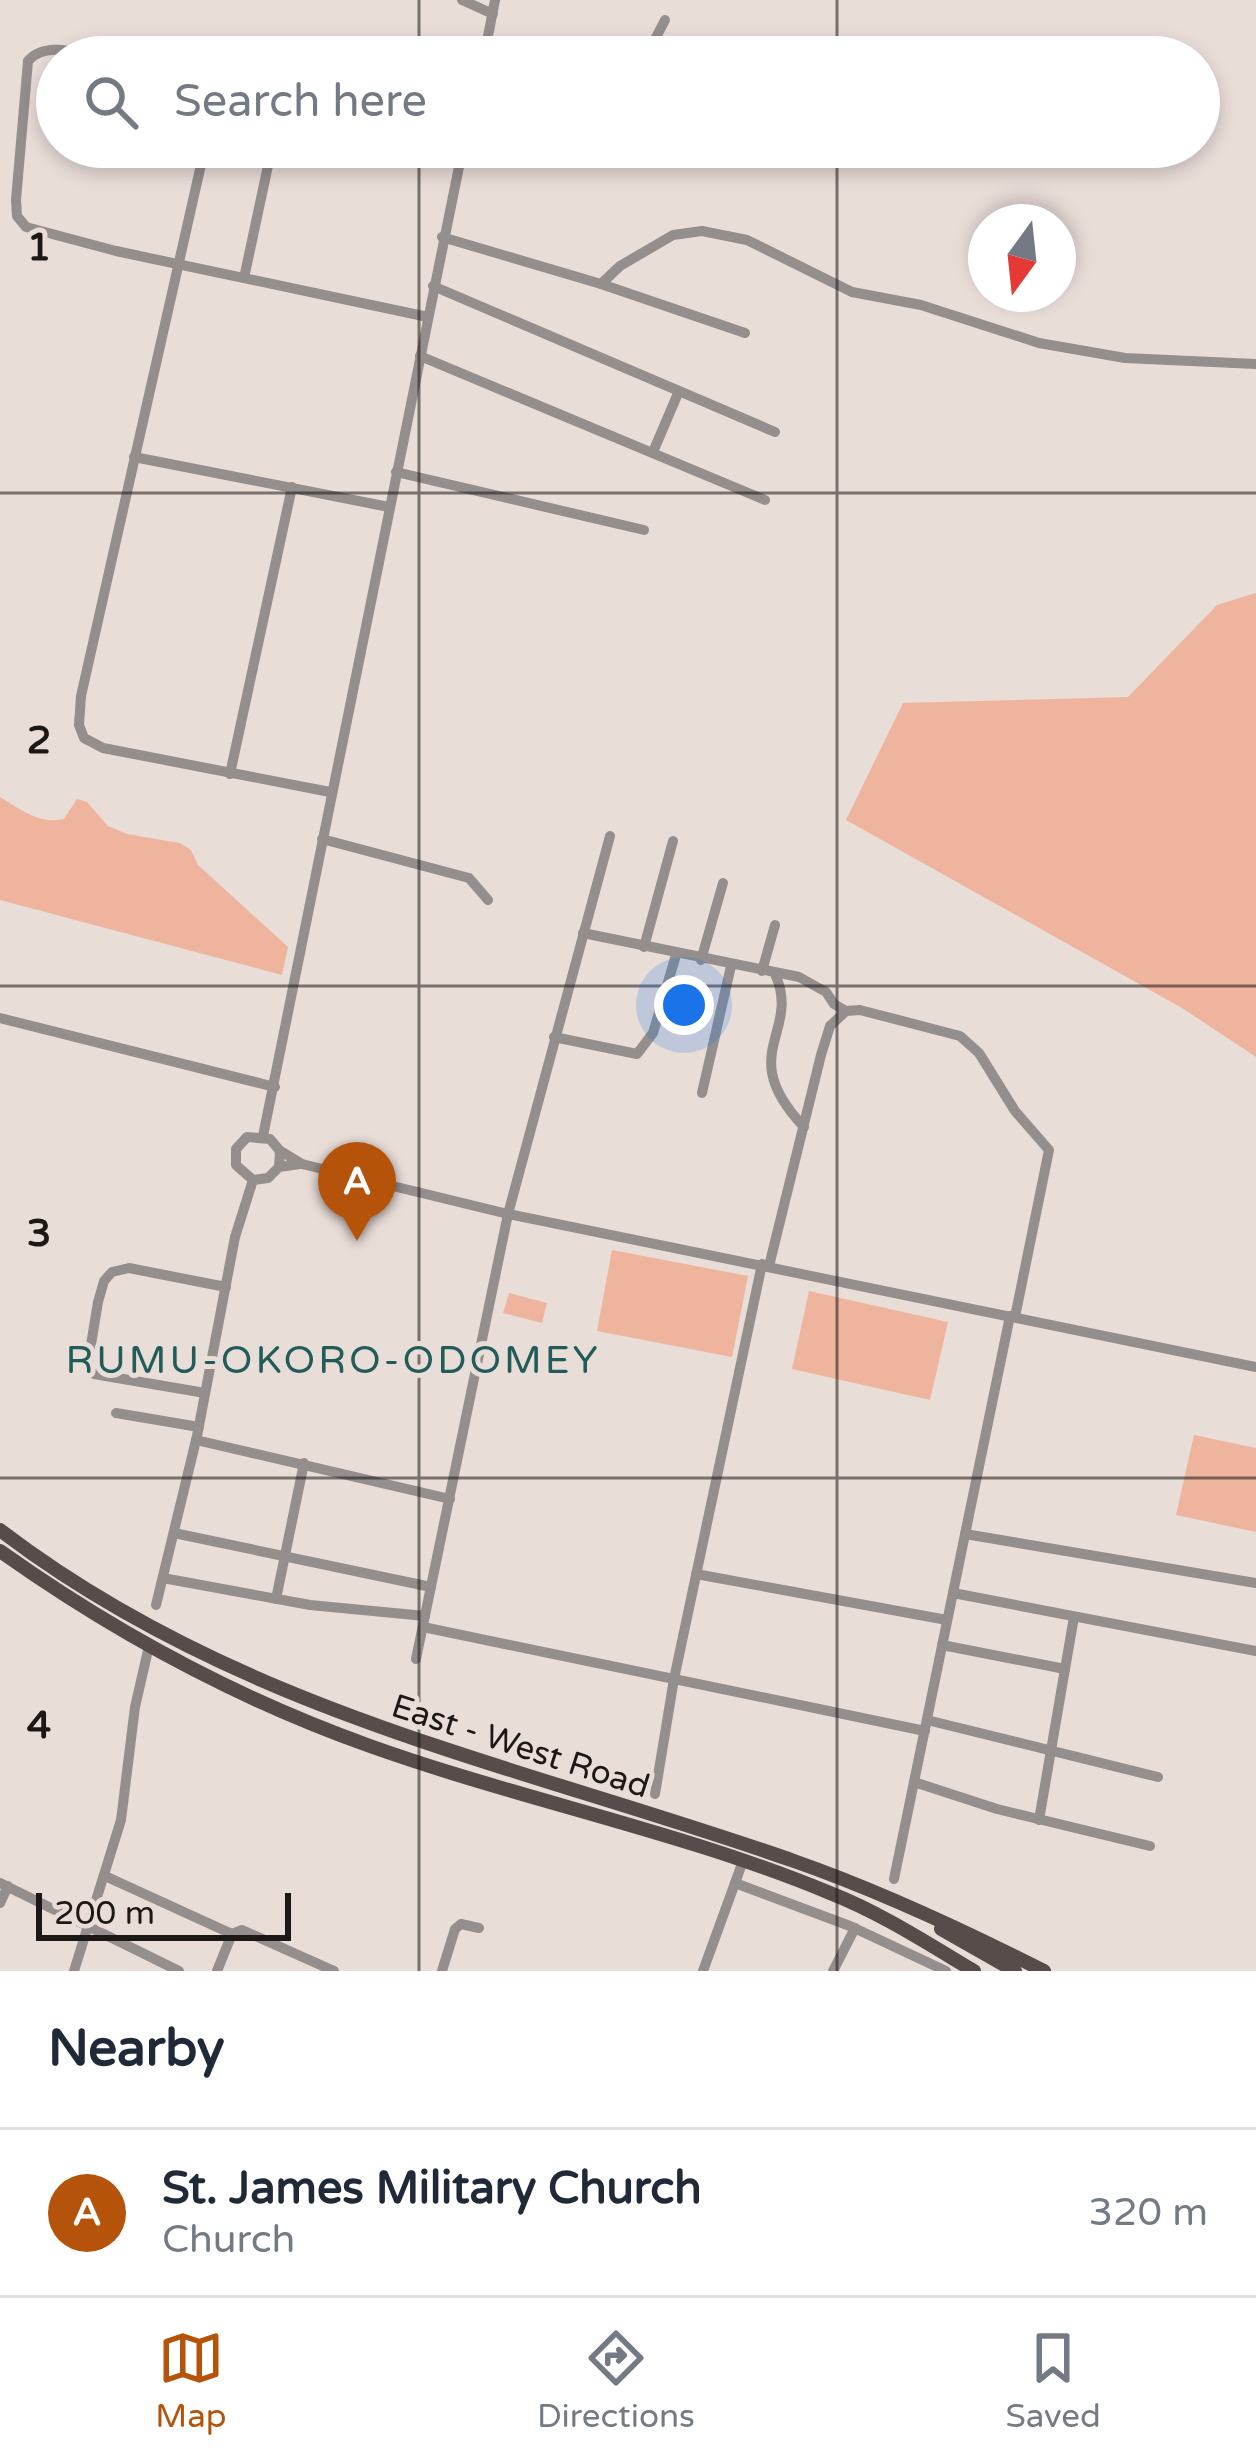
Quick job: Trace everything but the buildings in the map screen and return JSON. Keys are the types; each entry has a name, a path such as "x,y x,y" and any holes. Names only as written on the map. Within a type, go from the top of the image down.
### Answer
{"main road":[{"name":"East - West Road","path":"0,1530 107,1603 320,1706 465,1759 794,1861 1044,1971"},
{"name":"East - West Road","path":"0,1551 149,1646 313,1724 832,1893 974,1971"},
{"path":"460,1775 465,1759"},
{"path":"891,1900 1011,1969"},
{"path":"880,1916 989,1971"}],"street":[{"path":"463,0 494,7"},
{"path":"657,36 665,20"},
{"path":"36,55 28,61 17,216 26,227 42,235 428,316"},
{"path":"200,168 89,653 79,725 84,738 103,748 330,792"},
{"path":"244,278 268,168"},
{"path":"262,1136 458,168"},
{"path":"601,284 620,266 673,235 702,231 747,240 852,292 921,304 1039,344 1125,358 1256,364"},
{"path":"442,237 745,333"},
{"path":"433,286 776,432"},
{"path":"420,356 765,500"},
{"path":"652,452 680,391"},
{"path":"134,457 389,507"},
{"path":"396,472 644,530"},
{"path":"230,774 292,487"},
{"path":"416,1659 508,1214 610,836"},
{"path":"322,839 470,878 488,900"},
{"path":"644,947 673,841"},
{"path":"701,960 723,883"},
{"path":"775,925 769,972 784,993 770,1061 772,1085 782,1105 804,1127"},
{"path":"583,933 799,977 826,992 846,1011 860,1010 960,1036 979,1053 1015,1111 1047,1144 894,1879"},
{"path":"554,1037 637,1054 653,1033 676,955"},
{"path":"703,1093 731,966"},
{"path":"655,1794 674,1679 765,1265 830,1026 846,1011"},
{"path":"0,1018 275,1087"},
{"path":"262,1136 302,1164 508,1214 1256,1366"},
{"path":"262,1136 241,1142 235,1157 239,1172 253,1180 268,1178 279,1167 302,1164"},
{"path":"279,1150 279,1167"},
{"path":"156,1605 253,1180"},
{"path":"205,1394 94,1374 88,1369 98,1302 112,1272 129,1268 226,1287"},
{"path":"116,1413 450,1499"},
{"path":"276,1599 304,1463"},
{"path":"175,1533 431,1587"},
{"path":"965,1534 1256,1583"},
{"path":"696,1574 947,1620"},
{"path":"163,1578 424,1622 674,1679 926,1725 1158,1777"},
{"path":"953,1593 1256,1651"},
{"path":"1039,1820 1074,1617"},
{"path":"942,1645 1065,1669"},
{"path":"74,1971 121,1820 135,1707 149,1646"},
{"path":"914,1782 1039,1820 1150,1846"},
{"path":"704,1971 743,1862"},
{"path":"106,1876 232,1934 251,1931 334,1971"},
{"path":"735,1883 855,1928 946,1971"},
{"path":"0,1903 4,1884 179,1971"},
{"path":"442,1971 455,1929 461,1924 479,1928"},
{"path":"833,1971 855,1928"},
{"path":"217,1971 232,1934"}],"shaded area":[{"path":"1256,593 1256,1057 1182,1008 846,820 903,703 1128,697 1217,605"},
{"path":"0,797 47,820 64,819 77,799 87,802 108,826 180,843 288,947 282,975 0,900"},
{"path":"612,1250 748,1276 732,1357 597,1331"},
{"path":"809,1291 948,1322 930,1400 792,1369"},
{"path":"509,1293 547,1303 542,1323 503,1313"},
{"path":"1194,1435 1256,1448 1256,1532 1176,1515"}],"place":[{"name":"St. James Military Church","path":"357,1241"}],"district":[{"name":"RUMU-OKORO-ODOMEY","path":"333,1359"}]}
